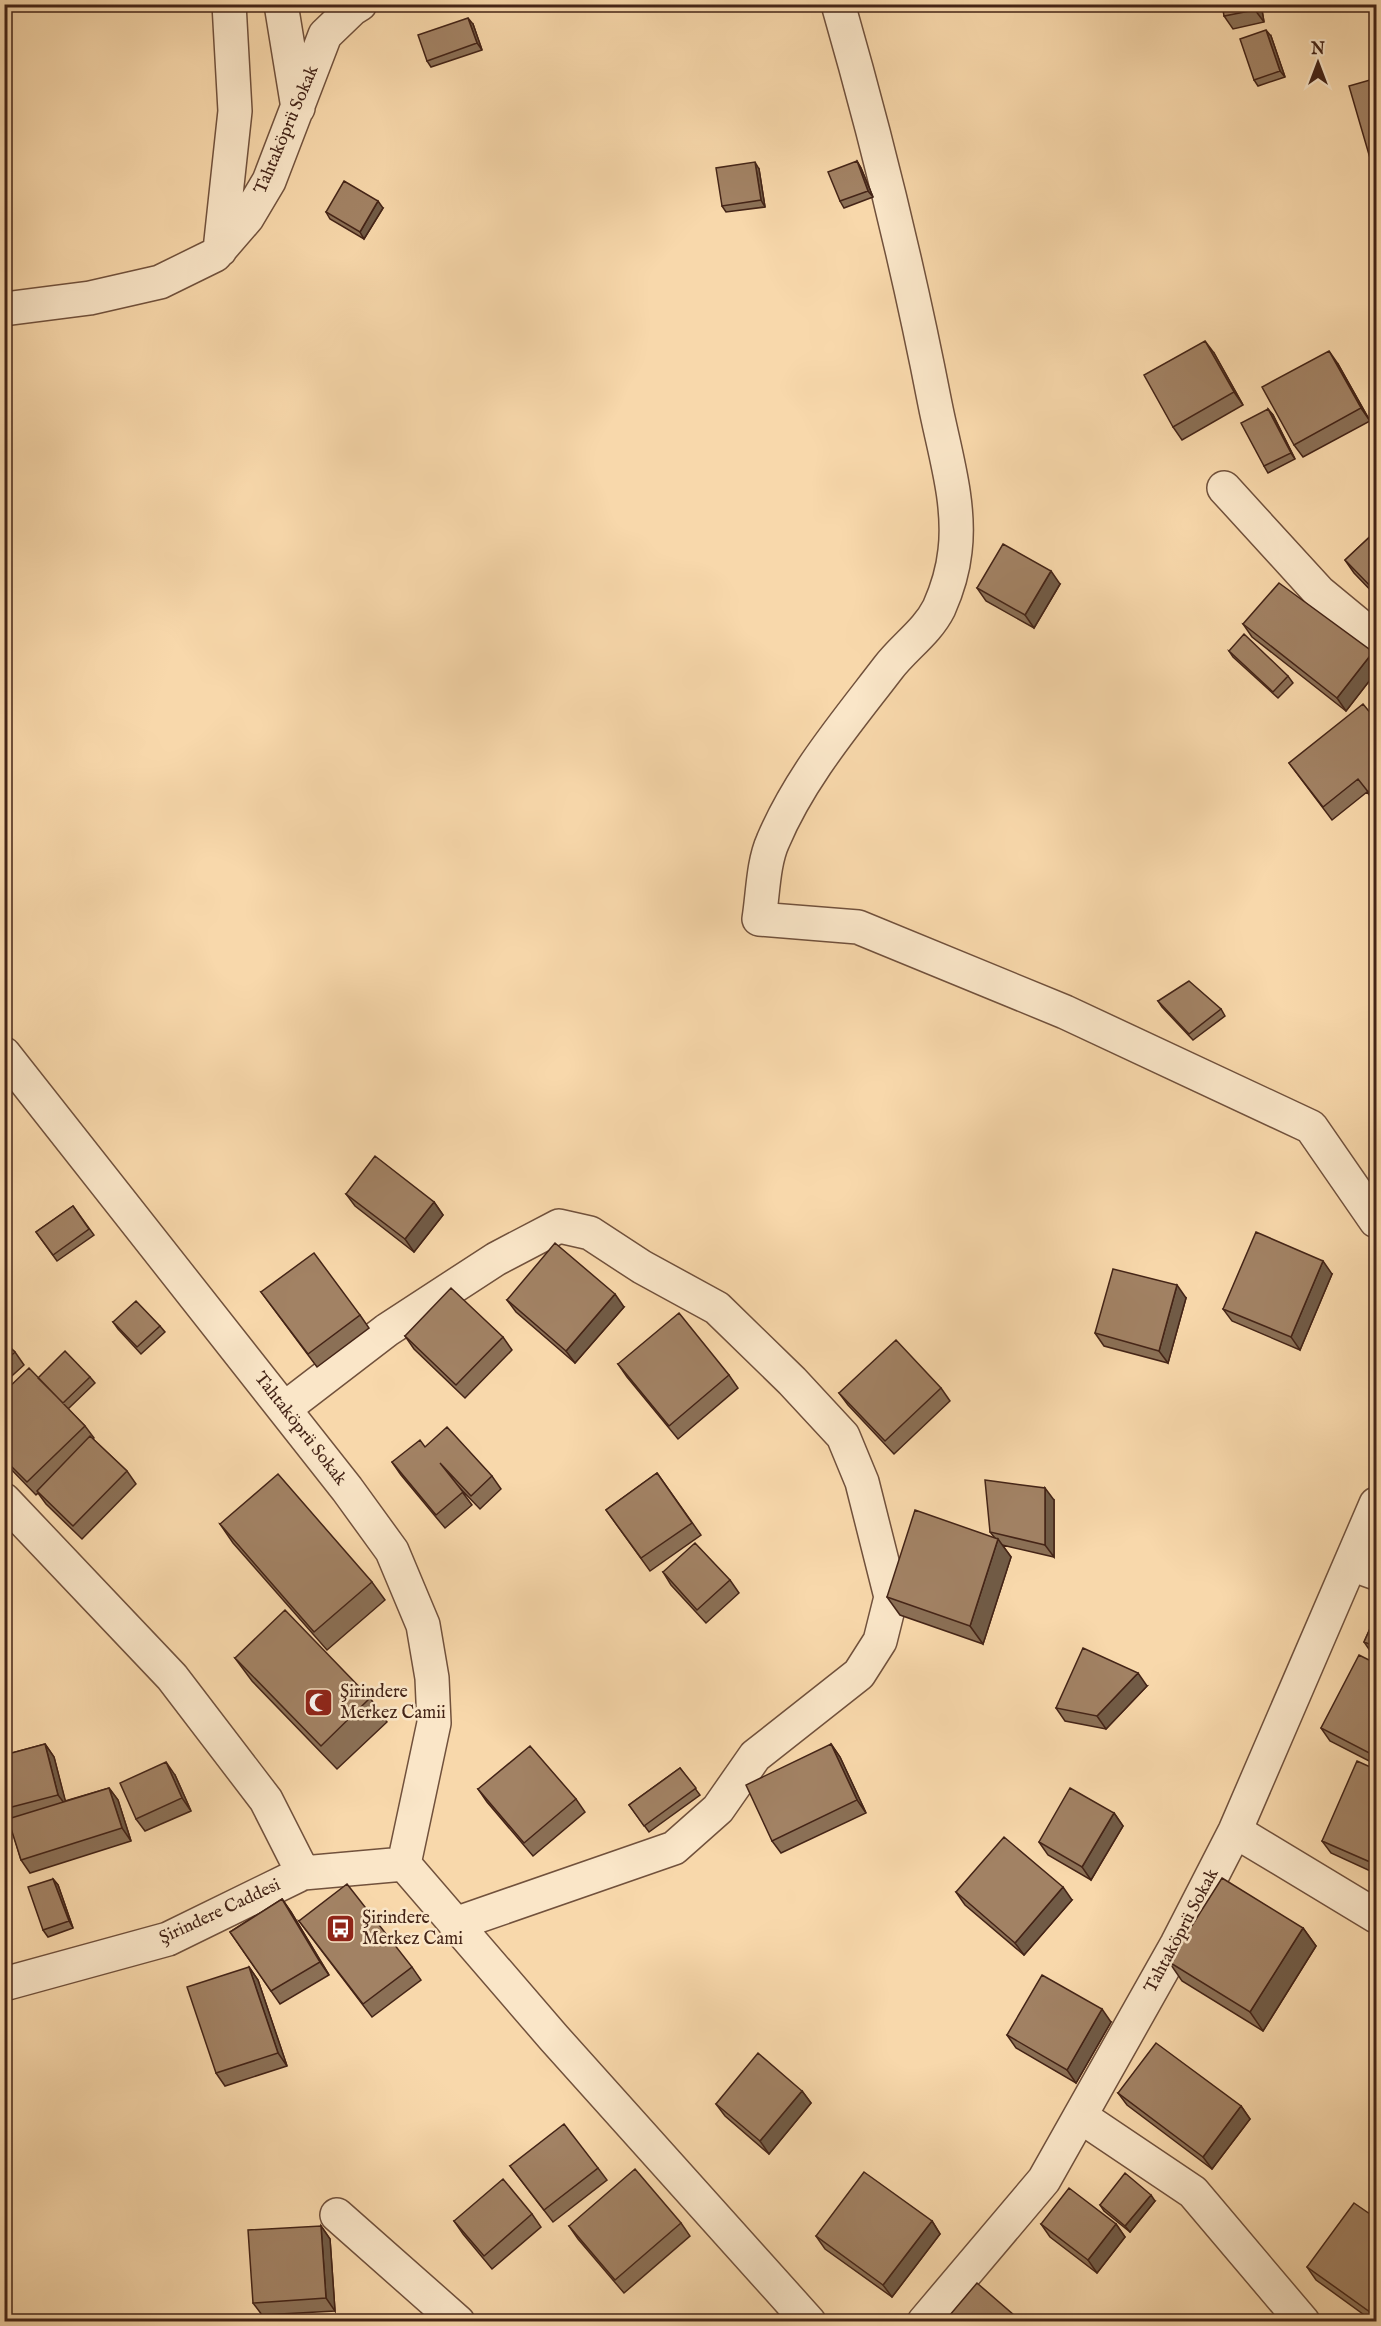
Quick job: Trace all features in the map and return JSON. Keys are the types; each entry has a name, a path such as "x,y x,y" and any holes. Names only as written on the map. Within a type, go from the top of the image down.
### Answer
{"street":[{"path":"220,250 236,111 229,4"},
{"path":"281,4 298,108"},
{"name":"Tahtaköprü Sokak","path":"4,309 90,298 160,282 215,255 247,218 269,181 325,35 360,4"},
{"path":"838,4 883,170 931,381 949,473 955,514 956,550 948,586 937,610 915,640 891,665 809,772 772,843 759,919 858,927 1065,1012 1311,1126 1377,1221"},
{"path":"1224,488 1319,592 1377,639"},
{"name":"Tahtaköprü Sokak","path":"4,1054 284,1409 392,1551 423,1625 432,1678 434,1723 404,1864"},
{"path":"284,1409 387,1330 496,1259 559,1226 590,1233 642,1267 717,1308 792,1381 843,1436 862,1482 891,1597 880,1641 859,1674 755,1756 718,1809 674,1848 454,1924"},
{"path":"4,1500 172,1677 266,1800 303,1874"},
{"name":"Tahtaköprü Sokak","path":"924,2322 1044,2180 1177,1944 1235,1832 1364,1569 1377,1504"},
{"path":"1235,1832 1377,1916"},
{"path":"404,1864 799,2318"},
{"name":"Şirindere Caddesi","path":"4,1984 168,1939 303,1874 404,1864"},
{"path":"1080,2116 1193,2192 1302,2322"},
{"path":"338,2215 458,2322"}],"building":[{"path":"1222,4 1254,4 1255,10 1224,16"},
{"path":"468,18 477,43 427,61 418,35"},
{"path":"1266,30 1280,71 1254,80 1240,39"},
{"path":"1377,78 1377,164 1372,165 1349,86"},
{"path":"857,161 868,191 840,201 828,172"},
{"path":"755,162 761,200 722,206 716,168"},
{"path":"344,181 378,201 360,232 326,212"},
{"path":"1205,341 1234,392 1173,427 1144,375"},
{"path":"1329,351 1361,408 1294,445 1262,387"},
{"path":"1268,409 1291,453 1264,466 1241,423"},
{"path":"1377,530 1377,593 1345,560"},
{"path":"1003,544 1051,571 1025,615 977,588"},
{"path":"1279,583 1373,652 1337,698 1243,624"},
{"path":"1244,634 1288,676 1273,692 1229,651"},
{"path":"1363,704 1377,721 1377,803 1358,779 1323,807 1289,763"},
{"path":"1189,981 1221,1009 1189,1034 1158,1001"},
{"path":"375,1156 434,1202 405,1239 346,1194"},
{"path":"73,1206 89,1229 53,1255 36,1232"},
{"path":"1256,1232 1323,1261 1291,1337 1223,1309"},
{"path":"555,1243 615,1294 566,1351 507,1300"},
{"path":"314,1253 360,1315 308,1354 261,1292"},
{"path":"1113,1269 1177,1285 1159,1351 1095,1333"},
{"path":"451,1288 503,1337 456,1385 405,1336"},
{"path":"136,1301 160,1326 137,1347 113,1322"},
{"path":"679,1313 729,1375 669,1426 618,1364"},
{"path":"896,1340 941,1388 885,1441 839,1393"},
{"path":"4,1342 15,1352 4,1362"},
{"path":"65,1351 90,1377 63,1403 38,1378"},
{"path":"29,1368 85,1426 27,1482 4,1459 4,1392"},
{"path":"447,1427 492,1476 471,1496 440,1463 463,1492 436,1515 392,1462 420,1440 425,1447"},
{"path":"90,1436 127,1471 73,1526 37,1491"},
{"path":"657,1473 692,1523 641,1558 606,1510"},
{"path":"278,1474 372,1582 314,1632 220,1524"},
{"path":"985,1480 1045,1488 1045,1545 990,1532"},
{"path":"915,1510 998,1539 970,1626 887,1597"},
{"path":"695,1543 730,1580 697,1610 663,1572"},
{"name":"Şirindere Merkez Camii","path":"285,1610 370,1698 321,1746 235,1658"},
{"path":"1377,1613 1377,1647 1364,1642"},
{"path":"1083,1648 1138,1673 1097,1716 1056,1708"},
{"path":"1359,1655 1377,1664 1377,1757 1321,1728"},
{"path":"45,1744 58,1795 4,1809 4,1755"},
{"path":"831,1744 857,1800 772,1841 746,1785"},
{"path":"530,1746 576,1799 524,1843 478,1789"},
{"path":"1357,1761 1377,1770 1377,1865 1322,1841"},
{"path":"166,1762 182,1798 136,1819 120,1783"},
{"path":"680,1768 696,1788 644,1826 629,1805"},
{"path":"109,1788 122,1828 21,1860 8,1819"},
{"path":"1070,1788 1114,1813 1082,1867 1039,1842"},
{"path":"1004,1837 1063,1887 1015,1943 956,1892"},
{"path":"1222,1878 1303,1928 1250,2012 1169,1962"},
{"path":"53,1879 69,1921 43,1930 28,1887"},
{"path":"347,1884 412,1967 363,2004 299,1921"},
{"path":"282,1899 320,1962 271,1991 230,1932"},
{"path":"249,1967 278,2053 216,2073 187,1987"},
{"path":"1042,1975 1102,2009 1067,2070 1007,2035"},
{"path":"1156,2043 1241,2106 1203,2157 1118,2093"},
{"path":"758,2053 802,2091 760,2141 716,2104"},
{"path":"564,2124 598,2168 544,2210 510,2166"},
{"path":"635,2169 681,2223 615,2280 569,2226"},
{"path":"864,2172 932,2221 883,2285 816,2236"},
{"path":"1125,2173 1151,2195 1125,2226 1100,2205"},
{"path":"503,2179 532,2214 484,2256 454,2221"},
{"path":"1069,2188 1116,2224 1088,2260 1041,2224"},
{"path":"1354,2203 1377,2219 1377,2317 1307,2267"},
{"path":"321,2226 326,2298 253,2303 248,2230"},
{"path":"977,2283 1022,2322 944,2322"}],"place":[{"name":"Şirindere Merkez Camii","path":"319,1702"},
{"name":"Şirindere Merkez Cami","path":"341,1928"}]}
